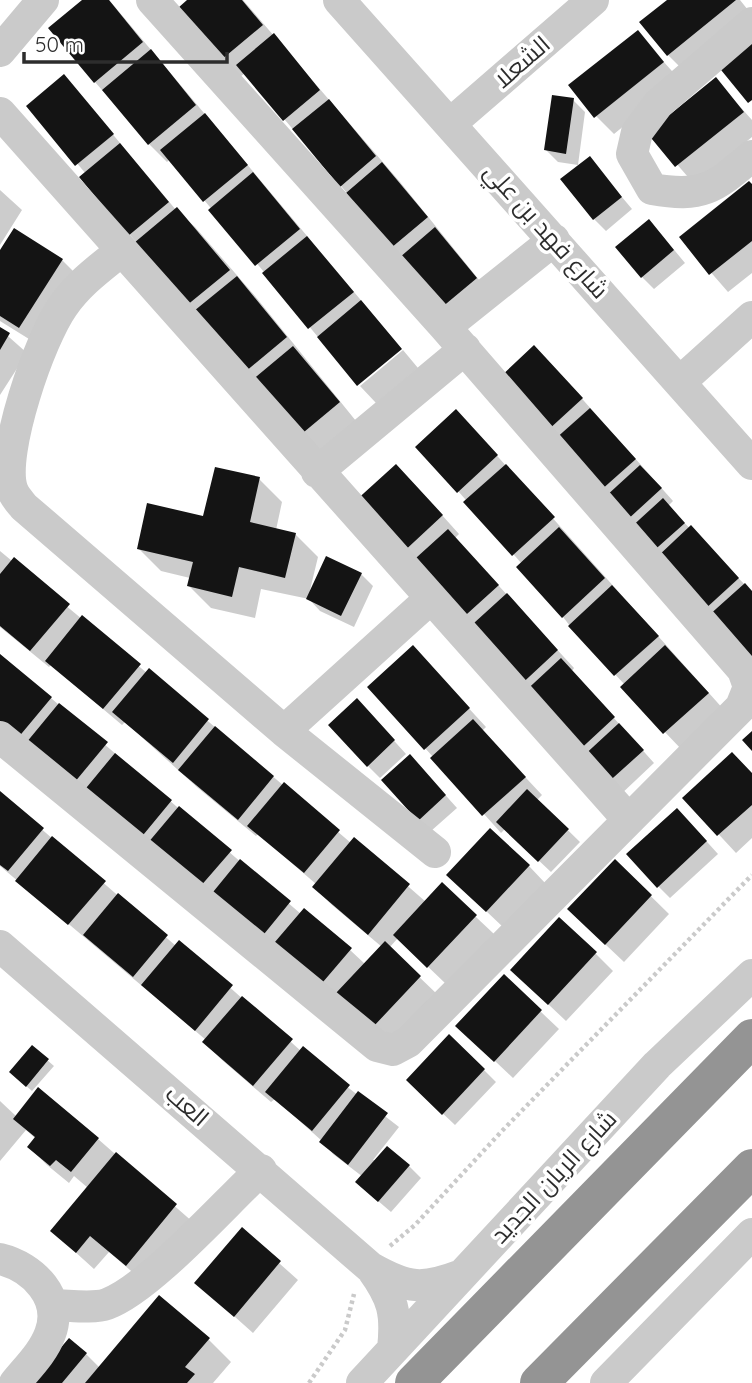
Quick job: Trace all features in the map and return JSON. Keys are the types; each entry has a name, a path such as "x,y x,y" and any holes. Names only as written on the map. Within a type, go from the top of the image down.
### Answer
{"highway":[{"name":"شارع الريان الجديد","path":"414,1383 752,1038"},
{"path":"539,1383 752,1168"}],"street":[{"path":"0,50 43,0"},
{"path":"0,737 377,1046 393,1050 408,1042 627,818 741,707 749,687 743,670 455,338 152,0"},
{"name":"شارع فهد بن علي","path":"339,0 752,464"},
{"name":"الشعلا","path":"450,124 593,0"},
{"path":"752,23 658,104 637,132 632,154 652,189 684,195 718,184 752,156"},
{"path":"0,113 627,818"},
{"path":"317,472 554,240"},
{"path":"121,251 85,279 62,306 44,339 20,401 8,462 11,488 24,507 284,731 435,852"},
{"path":"680,382 752,317"},
{"path":"284,731 430,599"},
{"name":"العب","path":"0,946 372,1268 399,1284 432,1287 462,1275"},
{"name":"شارع الريان الجديد","path":"362,1383 657,1065 752,975"},
{"path":"53,1305 105,1305 126,1292 163,1265 261,1170"},
{"path":"606,1383 752,1234"},
{"path":"0,1259 18,1263 38,1278 53,1305 51,1333 38,1355 15,1383"},
{"name":"العب","path":"372,1268 388,1292 396,1320 393,1349"}],"path":[{"path":"309,1383 345,1330 354,1293 381,1253 415,1225 549,1082 752,875"}],"building":[{"path":"82,0 109,0 143,42 94,83 48,28"},
{"path":"187,0 242,0 263,25 221,60 178,8"},
{"path":"667,0 736,0 667,56 639,22"},
{"path":"638,30 664,62 594,118 568,85"},
{"path":"274,33 320,90 283,121 236,65"},
{"path":"752,37 752,100 748,103 717,65"},
{"path":"151,49 196,105 148,145 102,90"},
{"path":"64,74 114,134 75,166 26,106"},
{"path":"716,77 744,112 675,167 647,133"},
{"path":"552,95 574,98 566,154 544,150"},
{"path":"329,99 376,156 340,187 292,129"},
{"path":"205,113 248,165 203,202 160,150"},
{"path":"120,143 169,202 128,236 79,177"},
{"path":"590,156 622,197 593,220 560,179"},
{"path":"382,162 428,217 391,248 346,193"},
{"path":"253,172 300,229 255,266 208,210"},
{"path":"749,181 752,184 752,241 709,275 679,237"},
{"path":"177,207 230,270 186,306 134,243"},
{"path":"649,219 674,250 641,278 615,247"},
{"path":"435,227 477,278 441,308 399,258"},
{"path":"14,228 63,259 19,328 0,316 0,250"},
{"path":"307,236 354,292 308,329 262,273"},
{"path":"237,276 287,337 245,372 194,311"},
{"path":"361,300 402,349 357,386 317,337"},
{"path":"0,327 10,333 0,350"},
{"path":"534,345 583,398 547,431 499,378"},
{"path":"293,346 340,402 298,437 251,381"},
{"path":"590,408 636,459 600,491 554,440"},
{"path":"456,409 498,455 457,493 415,447"},
{"path":"396,464 443,515 400,555 353,503"},
{"path":"506,464 555,517 512,556 463,502"},
{"path":"640,465 662,488 626,521 605,497"},
{"path":"215,467 260,477 250,522 296,533 285,578 239,567 232,597 187,586 193,562 137,549 147,503 203,516"},
{"path":"663,498 685,523 650,554 628,530"},
{"path":"691,525 739,578 704,610 656,558"},
{"path":"559,527 605,578 562,618 516,567"},
{"path":"448,529 499,585 457,623 406,567"},
{"path":"326,556 362,573 341,616 306,599"},
{"path":"14,557 70,604 30,651 0,626 0,574"},
{"path":"745,583 752,591 752,665 707,617"},
{"path":"612,585 659,636 614,676 568,626"},
{"path":"507,593 558,650 515,690 463,633"},
{"path":"82,615 141,664 103,709 45,661"},
{"path":"413,645 470,708 424,750 367,687"},
{"path":"665,645 709,693 663,734 620,687"},
{"path":"0,654 52,697 17,739 0,725"},
{"path":"561,658 615,717 574,755 520,696"},
{"path":"149,668 209,719 173,763 112,712"},
{"path":"357,698 395,740 367,767 328,725"},
{"path":"59,703 108,742 74,783 26,743"},
{"path":"473,719 526,777 482,816 430,758"},
{"path":"619,723 644,750 604,786 580,759"},
{"path":"215,726 274,776 238,820 178,770"},
{"path":"752,731 752,751 742,740"},
{"path":"732,752 752,773 752,805 717,836 682,798"},
{"path":"115,753 172,800 139,840 82,793"},
{"path":"410,754 446,795 418,821 381,780"},
{"path":"284,782 340,830 304,873 247,826"},
{"path":"527,789 569,829 538,862 496,822"},
{"path":"0,791 44,828 8,871 0,865"},
{"path":"179,806 232,850 199,888 147,844"},
{"path":"677,808 707,841 657,888 626,854"},
{"path":"490,828 530,865 486,912 446,875"},
{"path":"52,836 106,881 68,925 15,881"},
{"path":"354,837 410,884 368,935 312,887"},
{"path":"240,859 291,901 260,939 209,897"},
{"path":"615,859 652,895 605,945 567,909"},
{"path":"442,882 477,915 427,968 393,935"},
{"path":"118,893 168,935 133,977 83,935"},
{"path":"304,908 352,948 317,989 269,949"},
{"path":"559,917 597,952 548,1005 510,970"},
{"path":"179,940 233,985 195,1031 141,985"},
{"path":"385,941 421,976 373,1027 336,993"},
{"path":"504,974 542,1010 494,1062 455,1026"},
{"path":"242,996 293,1039 253,1086 202,1042"},
{"path":"449,1034 485,1069 442,1115 406,1080"},
{"path":"32,1045 49,1059 26,1087 9,1072"},
{"path":"303,1046 350,1085 312,1131 265,1092"},
{"path":"38,1087 99,1138 71,1172 56,1160 50,1166 27,1147 35,1137 13,1119"},
{"path":"358,1091 388,1113 348,1165 319,1142"},
{"path":"387,1146 410,1165 378,1202 355,1182"},
{"path":"116,1152 177,1204 126,1266 90,1236 76,1253 50,1231"},
{"path":"242,1227 281,1261 234,1317 194,1283"},
{"path":"159,1295 210,1338 185,1367 195,1374 187,1383 85,1383"},
{"path":"69,1338 87,1353 62,1383 31,1383"}]}
